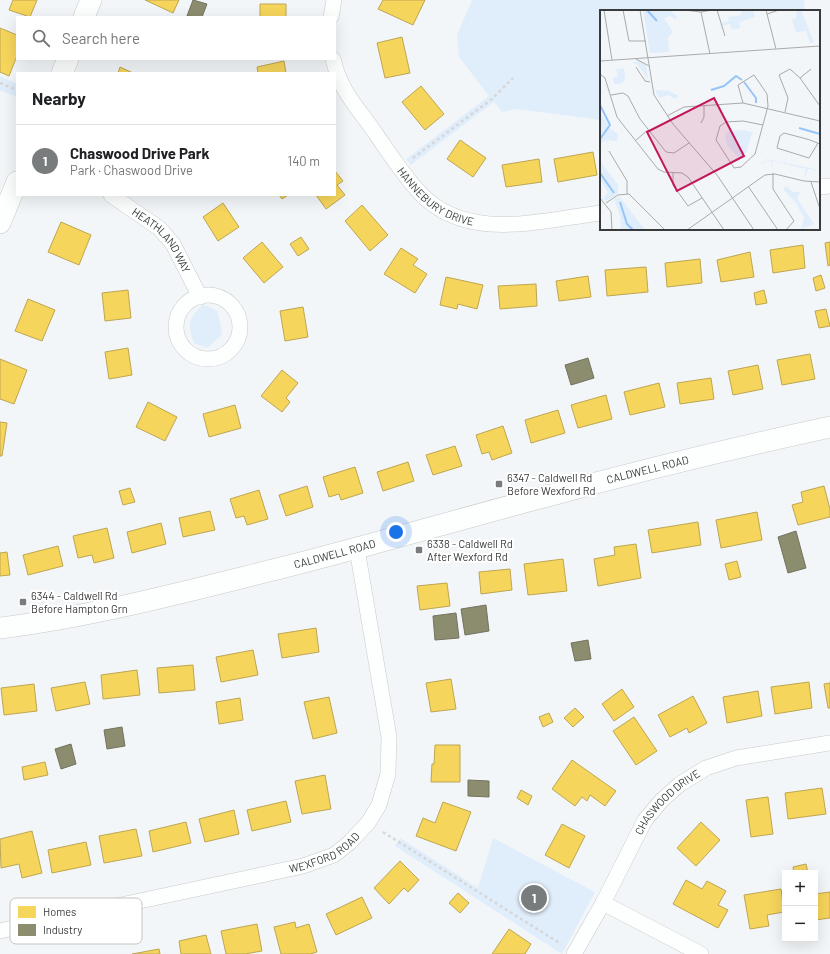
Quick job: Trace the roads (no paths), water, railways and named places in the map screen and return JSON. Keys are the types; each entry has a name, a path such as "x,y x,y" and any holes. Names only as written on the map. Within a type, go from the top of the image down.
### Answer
{"street":[{"path":"84,16 91,0"},
{"path":"331,16 334,0"},
{"path":"62,72 68,60"},
{"name":"HANNEBURY DRIVE","path":"334,60 345,93 400,168 420,193 434,206 461,220 482,223 515,224 600,213"},
{"path":"0,223 16,184"},
{"path":"820,187 830,186"},
{"name":"HEATHLAND WAY","path":"112,196 159,228 173,244 200,297"},
{"path":"211,295 222,299 234,310 239,321 239,332 235,343 227,352 215,358 208,359 194,356 183,347 176,334 176,320 179,314 188,302 200,297 211,295"},
{"name":"CALDWELL ROAD","path":"0,628 51,622 179,594 357,549 586,486 726,450 830,427"},
{"name":"WEXFORD ROAD","path":"142,901 303,866 334,855 349,843 368,823 379,805 388,774 388,737 357,549"},
{"name":"CHASWOOD DRIVE","path":"575,953 603,903 645,820 662,800 680,784 706,768 736,758 830,743"},
{"path":"603,903 701,954"},
{"name":"WEXFORD ROAD","path":"0,931 10,929"}],"place":[{"name":"6347 - Caldwell Rd Before Wexford Rd","path":"499,484"},
{"name":"6338 - Caldwell Rd After Wexford Rd","path":"419,550"},
{"name":"6344 - Caldwell Rd Before Hampton Grn","path":"23,602"},
{"name":"Chaswood Drive Park","path":"534,898"}]}
